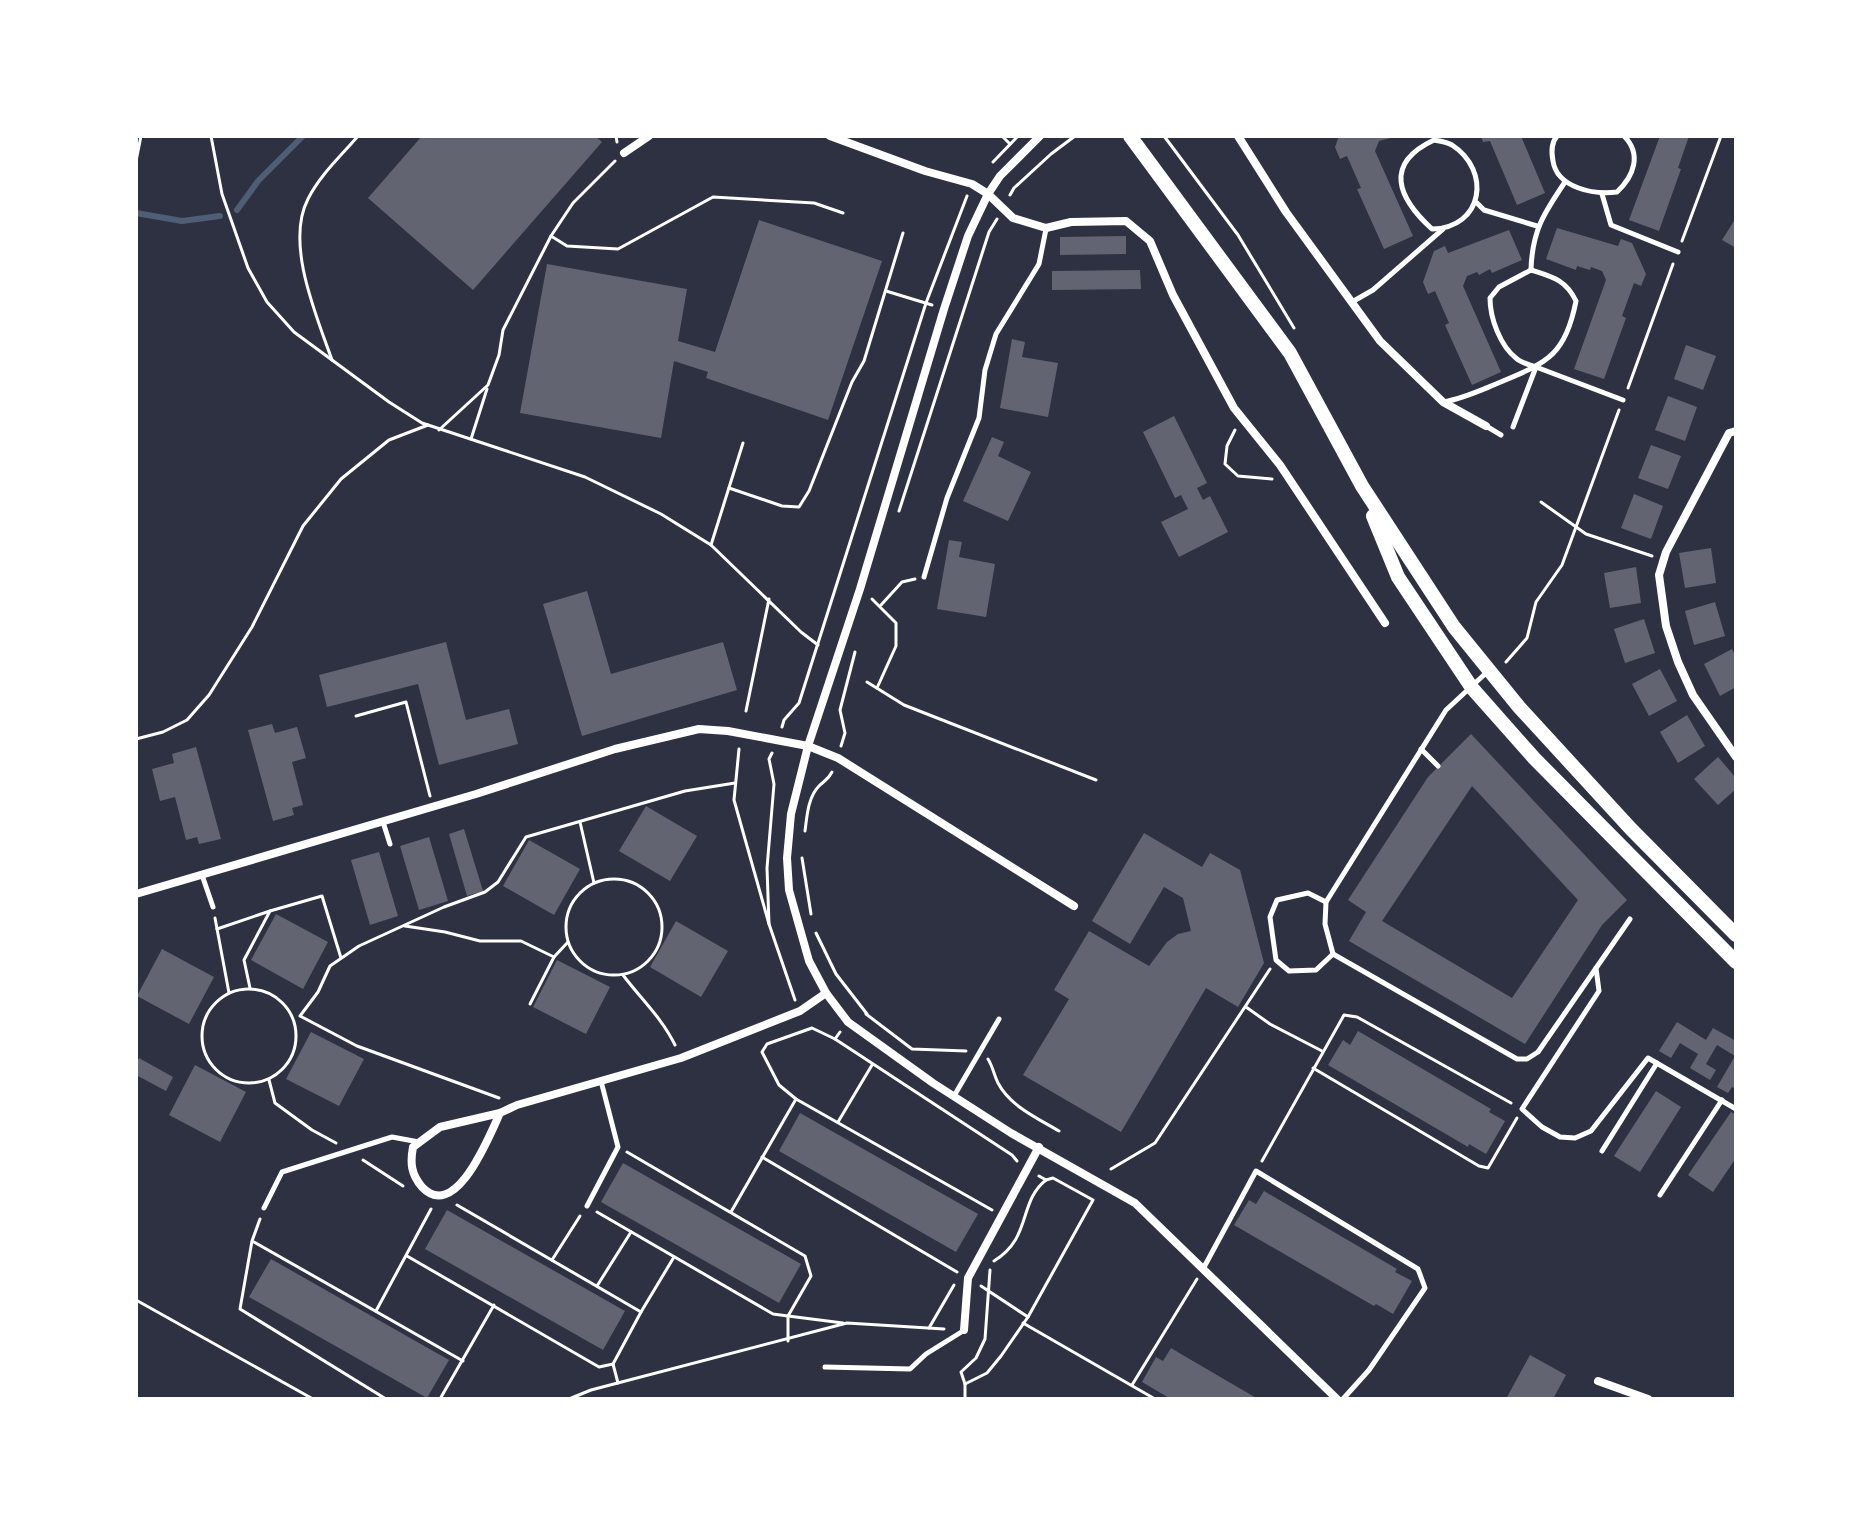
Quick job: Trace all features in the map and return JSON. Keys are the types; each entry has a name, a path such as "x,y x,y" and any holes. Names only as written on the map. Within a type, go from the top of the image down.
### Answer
{"main road":[{"path":"1130,136 1290,353 1362,486 1402,550 1488,671 1631,829 1736,935"},
{"path":"1362,486 1398,577 1472,688 1588,813 1736,962"}],"street":[{"path":"624,153 649,136"},
{"path":"830,136 925,171 972,184 988,194 1013,218 1046,228 1071,222 1126,221 1150,241 1173,295 1234,408 1291,481 1385,623"},
{"path":"1040,136 1000,176 968,236 808,746 791,814 787,858 789,890 809,961 826,993 848,1022 954,1096 1135,1203 1340,1399"},
{"path":"1238,136 1286,212 1380,341 1443,402 1486,426"},
{"path":"1736,431 1729,433 1663,560 1659,575 1660,597 1678,662 1693,695 1736,757"},
{"path":"136,894 433,807 615,749 699,729 728,731 808,746 838,758 1074,906"},
{"path":"500,1113 475,1166 460,1187 439,1195 426,1191 416,1180 410,1164 413,1147 440,1127 500,1113 517,1105 681,1058 800,1011 826,993"},
{"path":"964,1330 968,1278 1039,1147"},
{"path":"1598,1381 1648,1399"}],"lane":[{"path":"1557,136 1551,152 1554,169 1565,182 1602,194 1617,192 1634,169 1634,153 1624,136"},
{"path":"1434,140 1451,144 1467,160 1477,186 1477,203 1464,219 1450,229 1443,229 1432,229 1415,214 1400,181 1400,172 1409,156 1434,140"},
{"path":"1531,270 1537,226 1565,182"},
{"path":"1602,194 1611,225 1678,252"},
{"path":"1477,203 1484,210 1537,226"},
{"path":"924,577 947,498 979,418 985,370 996,334 1039,264 1046,228"},
{"path":"1351,303 1373,290 1443,229"},
{"path":"1443,402 1458,400 1536,367 1549,360 1559,347 1568,333 1576,301 1570,287 1552,276 1531,270 1499,287 1490,298 1490,313 1505,344 1517,359 1536,367 1623,400"},
{"path":"1513,427 1536,367"},
{"path":"1486,426 1501,435"},
{"path":"1488,671 1446,710 1326,902 1325,924 1333,954 1517,1059 1527,1059 1538,1052 1630,919"},
{"path":"1421,749 1438,766"},
{"path":"383,822 390,844"},
{"path":"202,875 213,907"},
{"path":"1326,902 1308,893 1277,900 1270,917 1276,960 1289,971 1316,970 1333,954"},
{"path":"1596,968 1599,991 1522,1109 1542,1127 1560,1137 1575,1138 1591,1131 1648,1058 1736,1109"},
{"path":"954,1096 999,1019"},
{"path":"1602,1151 1657,1063"},
{"path":"587,1206 618,1147 601,1081"},
{"path":"1660,1195 1722,1100"},
{"path":"264,1208 282,1172 392,1137 420,1142"},
{"path":"1202,1269 1256,1171 1418,1269 1425,1288 1369,1370 1340,1399"},
{"path":"825,1367 910,1369 926,1354 964,1330"}],"path":[{"path":"136,161 141,136"},
{"path":"211,136 222,194 248,268 267,302 294,332 389,402 428,425 585,477 661,514 711,545 818,645"},
{"path":"333,362 300,253 300,220 307,199 320,179 358,136"},
{"path":"1002,136 1010,144"},
{"path":"769,924 767,868 774,784 769,759 784,720 799,703 926,303 972,184 1018,136"},
{"path":"896,522 989,232 1014,188 1075,136"},
{"path":"1164,136 1238,235 1300,337"},
{"path":"471,440 499,355 503,330 551,236 573,203 624,153"},
{"path":"551,236 567,246 618,249 713,197 814,203 843,213"},
{"path":"729,488 782,506 799,507 809,491 852,382 864,361 903,233"},
{"path":"886,291 944,309"},
{"path":"439,430 488,385"},
{"path":"1243,419 1227,446 1225,464 1238,476 1291,481"},
{"path":"136,739 163,732 187,720 209,695 252,627 303,526 341,479 389,440 428,425"},
{"path":"711,545 743,443"},
{"path":"1541,502 1586,534 1663,560"},
{"path":"881,605 902,582 924,577"},
{"path":"867,612 871,598 896,623 896,646 877,688"},
{"path":"746,711 769,599"},
{"path":"804,838 808,806 818,786 828,780 845,733 840,710 855,652"},
{"path":"1498,656 1503,665"},
{"path":"867,682 904,705 1096,780"},
{"path":"356,716 406,702 433,807"},
{"path":"739,749 734,800 769,924 800,1011 812,1028"},
{"path":"292,1018 300,1016 318,992 330,966 359,946 485,892 498,882 526,837 685,791 735,783"},
{"path":"580,822 594,883"},
{"path":"802,853 814,927 836,974 867,1014"},
{"path":"616,879 638,885 655,902 659,913 662,924 658,947 644,965 623,975 600,974 580,962 568,942 566,919 575,898 594,883 616,879"},
{"path":"217,929 322,896 341,958"},
{"path":"213,907 229,993"},
{"path":"250,988 244,960 270,911"},
{"path":"405,926 480,941 521,941 554,957"},
{"path":"530,1004 554,957 568,942"},
{"path":"1111,1169 1155,1143 1276,960"},
{"path":"623,975 665,1024 681,1058"},
{"path":"250,988 271,993 288,1007 297,1027 296,1048 286,1067 269,1080 249,1085 228,1079 211,1066 202,1046 203,1025 213,1006 229,993 250,988"},
{"path":"1246,1007 1270,1024 1323,1051"},
{"path":"1256,1171 1313,1068 1344,1015 1357,1017 1522,1109 1488,1168 1479,1166 1313,1068"},
{"path":"300,1016 357,1046 517,1105"},
{"path":"835,1039 1046,1180"},
{"path":"838,1122 872,1065"},
{"path":"770,1071 779,1085 796,1099 1001,1216"},
{"path":"731,1212 796,1099"},
{"path":"618,1147 805,1256 811,1276 788,1316 788,1341"},
{"path":"762,1157 960,1273 929,1328"},
{"path":"965,1384 987,1373 1028,1317 1093,1200 1053,1178 1034,1190 1025,1225 1009,1252 990,1263 985,1339 976,1358 961,1372 965,1399"},
{"path":"376,1311 439,1195"},
{"path":"454,1203 641,1312"},
{"path":"552,1260 587,1206 773,1314 847,1323 964,1330"},
{"path":"264,1208 252,1241 240,1309 386,1399"},
{"path":"597,1286 631,1232"},
{"path":"252,1241 463,1361"},
{"path":"407,1256 599,1367 613,1364"},
{"path":"619,1383 613,1364 674,1257"},
{"path":"1132,1385 1202,1269"},
{"path":"968,1278 1028,1317"},
{"path":"136,1300 313,1399"},
{"path":"440,1399 494,1305"},
{"path":"569,1399 847,1323"},
{"path":"1023,1323 1155,1399"}],"building":[{"path":"422,136 595,136 602,142 473,290 368,198"},
{"path":"1339,136 1398,136 1379,141 1375,151 1413,236 1384,249 1357,189 1361,188 1347,156 1340,159 1335,147"},
{"path":"1481,136 1521,136 1545,193 1517,205 1490,141 1483,142"},
{"path":"1660,136 1689,136 1659,231 1629,220"},
{"path":"759,220 882,261 828,420 706,378 708,372 674,361 661,438 520,413 547,264 687,289 678,341 715,352"},
{"path":"1736,222 1736,248 1722,240"},
{"path":"1557,228 1618,246 1621,239 1632,243 1646,274 1641,286 1634,283 1622,316 1626,318 1604,379 1574,369 1606,280 1602,271 1591,267 1590,270 1577,266 1576,270 1546,259"},
{"path":"1509,230 1522,260 1492,273 1490,269 1479,275 1477,272 1467,276 1463,286 1501,372 1472,385 1445,325 1449,323 1435,291 1428,294 1423,282 1434,251 1445,246 1448,253"},
{"path":"1126,236 1126,254 1060,255 1060,237"},
{"path":"1140,270 1141,289 1052,290 1052,271"},
{"path":"1012,339 1025,342 1022,357 1058,363 1048,417 1000,408"},
{"path":"1686,345 1716,356 1703,390 1674,379"},
{"path":"1668,396 1697,407 1685,441 1655,430"},
{"path":"1174,416 1207,483 1197,488 1203,500 1210,496 1228,532 1179,557 1161,522 1188,509 1181,495 1175,498 1143,432"},
{"path":"992,437 1004,442 998,456 1031,472 1008,521 963,501"},
{"path":"1651,445 1681,456 1668,489 1638,478"},
{"path":"1634,494 1663,506 1651,539 1621,528"},
{"path":"949,540 962,542 959,557 995,564 986,617 937,609"},
{"path":"1711,548 1716,583 1685,588 1679,553"},
{"path":"1636,567 1641,603 1610,608 1604,573"},
{"path":"587,591 611,674 723,642 737,690 582,736 543,604"},
{"path":"1715,602 1725,636 1694,645 1685,611"},
{"path":"1644,619 1655,653 1625,663 1614,629"},
{"path":"446,642 466,720 509,709 518,744 439,765 418,684 327,707 319,675"},
{"path":"1732,649 1736,657 1736,687 1720,696 1704,664"},
{"path":"1660,669 1677,701 1649,716 1632,684"},
{"path":"1687,715 1705,746 1678,763 1660,732"},
{"path":"272,724 275,733 297,727 306,758 292,762 303,805 292,808 294,815 273,821 248,730"},
{"path":"1471,734 1627,900 1602,925 1525,1044 1349,941 1366,912 1348,900 1428,777","holes":["1472,786 1578,900 1512,998 1382,921"]},
{"path":"196,747 221,839 199,844 197,837 186,840 175,797 160,801 152,769 174,763 172,754"},
{"path":"1718,757 1736,778 1736,789 1718,805 1694,779"},
{"path":"646,806 697,836 670,881 619,851"},
{"path":"464,829 483,891 467,896 449,834"},
{"path":"1144,833 1202,867 1210,853 1240,870 1264,963 1238,1007 1206,988 1121,1132 1023,1075 1069,999 1054,990 1089,931 1149,966 1167,942 1178,934 1191,931 1183,898 1164,887 1130,944 1092,921"},
{"path":"429,837 448,901 419,910 400,846"},
{"path":"529,840 580,869 554,915 503,886"},
{"path":"379,852 398,916 370,925 351,860"},
{"path":"276,914 328,942 303,989 251,960"},
{"path":"676,921 728,951 701,997 650,967"},
{"path":"162,949 214,977 189,1024 137,996"},
{"path":"557,960 610,987 586,1034 533,1007"},
{"path":"1677,1022 1706,1040 1713,1028 1736,1041 1736,1089 1732,1087 1728,1093 1717,1087 1735,1056 1717,1045 1706,1064 1716,1070 1710,1080 1690,1068 1698,1054 1680,1043 1671,1058 1659,1051"},
{"path":"1358,1031 1491,1109 1489,1112 1505,1121 1486,1154 1469,1144 1468,1147 1328,1065 1343,1040 1350,1045"},
{"path":"311,1032 364,1059 339,1106 286,1079"},
{"path":"139,1058 173,1077 166,1091 136,1075"},
{"path":"195,1065 246,1092 220,1142 169,1115"},
{"path":"1656,1091 1681,1107 1640,1172 1614,1156"},
{"path":"1731,1112 1736,1115 1736,1158 1713,1192 1688,1175"},
{"path":"800,1113 978,1214 956,1252 779,1151"},
{"path":"623,1163 801,1264 779,1303 601,1202"},
{"path":"1264,1191 1397,1269 1395,1272 1412,1281 1393,1314 1234,1225 1249,1200 1256,1204"},
{"path":"447,1210 625,1311 603,1350 425,1249"},
{"path":"271,1259 449,1360 427,1398 249,1297"},
{"path":"1171,1348 1258,1399 1171,1399 1142,1382 1156,1357 1163,1361"},
{"path":"1530,1355 1566,1375 1553,1399 1506,1399"}],"waterway":[{"path":"237,210 258,181 303,136"},
{"path":"136,213 182,221 220,216"}]}
